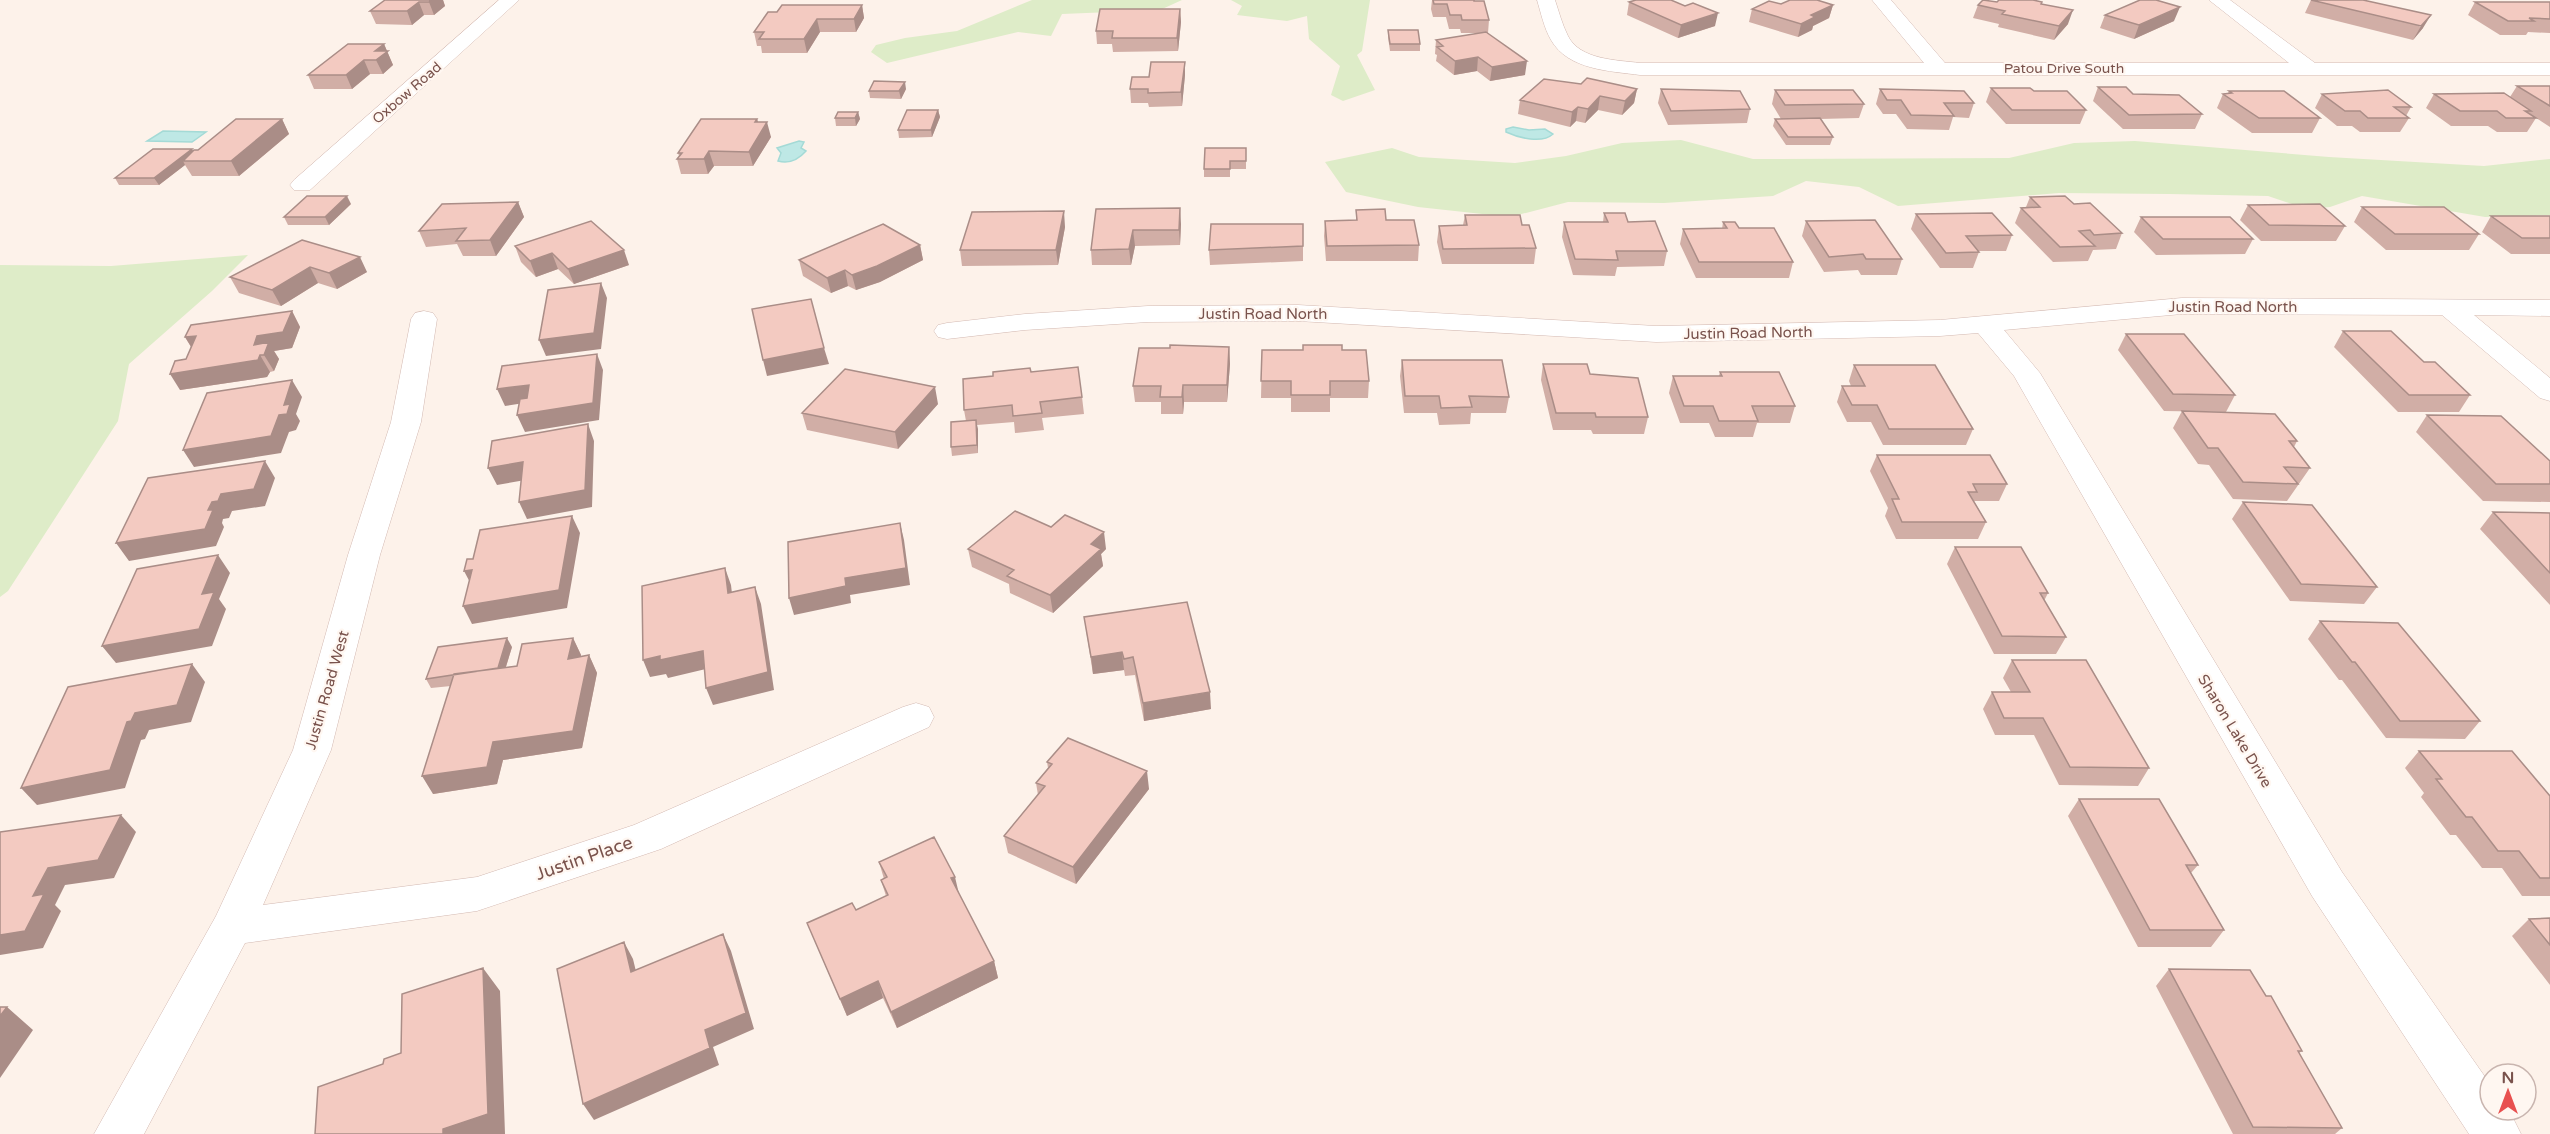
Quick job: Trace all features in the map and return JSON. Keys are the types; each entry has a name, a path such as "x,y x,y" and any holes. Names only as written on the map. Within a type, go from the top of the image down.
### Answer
{"street":[{"name":"Oxbow Road","path":"302,185 510,0"},
{"name":"Patou Drive South","path":"1546,0 1562,42 1579,56 1614,66 1640,69 2550,69"},
{"path":"1881,0 1939,68"},
{"path":"2218,0 2310,69"},
{"name":"Justin Road North","path":"947,332 1025,322 1148,314 1298,313 1656,334 1940,328 1983,322 2182,306 2550,308"},
{"path":"2448,307 2550,392"},
{"name":"Justin Road West","path":"117,1134 232,927 312,750 364,555 406,422 424,319"},
{"name":"Sharon Lake Drive","path":"1983,322 2026,373 2200,673 2327,884 2497,1134"},
{"name":"Justin Place","path":"232,927 477,894 647,837 916,717"}],"green space":[{"path":"1032,0 1182,0 1160,10 1062,14 1051,36 1018,32 887,63 871,52 876,45 905,38 957,31"},
{"path":"1231,0 1370,0 1362,51 1357,55 1375,90 1343,101 1331,95 1340,66 1309,39 1307,16 1287,21 1237,15 1242,6"},
{"path":"1681,140 1753,159 2009,158 2074,143 2135,141 2329,157 2484,166 2550,159 2550,215 2485,217 2362,196 2330,207 2307,209 2268,196 2059,193 1898,206 1859,187 1806,181 1773,196 1664,203 1568,202 1510,217 1418,207 1346,192 1325,162 1392,148 1419,157 1515,163 1566,156 1622,143"},
{"path":"248,255 212,291 129,364 118,421 8,591 0,597 0,265 111,266"}],"water":[{"path":"1513,127 1529,130 1545,129 1553,134 1543,139 1524,138 1506,132 1506,129"},
{"path":"163,131 206,132 192,142 147,141"},
{"path":"799,141 804,142 801,148 806,151 803,154 790,161 778,161 781,153 777,148"}],"building":[{"path":"385,0 431,0 419,2 407,11 370,11"},
{"path":"1433,0 1484,1 1489,20 1462,20 1461,15 1450,15 1447,4 1434,4"},
{"path":"1671,0 1685,6 1693,3 1718,13 1681,25 1629,2"},
{"path":"1790,0 1817,0 1833,5 1811,15 1815,17 1801,24 1752,9 1769,1 1781,4"},
{"path":"1983,0 1997,2 1999,0 2033,0 2042,2 2041,4 2073,10 2059,26 2002,14 2005,11 1978,5"},
{"path":"2140,0 2156,0 2180,7 2139,25 2105,15"},
{"path":"2311,0 2363,0 2431,15 2421,26"},
{"path":"2475,2 2550,2 2550,19 2529,18 2534,21 2508,21"},
{"path":"782,5 862,5 854,19 817,19 804,39 759,39 764,32 754,32 768,12 777,12"},
{"path":"1100,9 1180,9 1177,38 1112,38 1113,31 1096,31"},
{"path":"1388,30 1418,30 1420,44 1390,44"},
{"path":"1486,32 1527,61 1492,67 1478,57 1455,61 1437,47 1443,46 1436,40"},
{"path":"348,44 384,44 375,51 388,51 376,60 364,60 346,75 308,75"},
{"path":"1151,62 1185,62 1181,92 1148,93 1148,89 1130,89 1132,77 1149,77"},
{"path":"1587,78 1637,89 1625,101 1600,96 1588,109 1578,107 1572,112 1520,100 1544,79 1581,84"},
{"path":"874,81 905,82 899,91 869,91"},
{"path":"2517,86 2550,86 2550,106"},
{"path":"2098,87 2126,87 2133,94 2179,95 2202,114 2129,115"},
{"path":"1991,88 2067,91 2086,110 2012,110"},
{"path":"1661,89 1740,91 1750,109 1671,111"},
{"path":"1880,89 1964,91 1974,103 1944,103 1954,116 1911,115 1901,100 1887,100"},
{"path":"1775,90 1853,90 1864,104 1785,105"},
{"path":"2388,90 2411,107 2394,107 2409,118 2368,118 2360,111 2345,111 2322,94"},
{"path":"2229,91 2284,91 2320,118 2259,118 2223,94 2232,93"},
{"path":"2504,93 2531,111 2525,111 2536,118 2506,118 2497,111 2460,111 2434,94"},
{"path":"907,110 938,110 931,130 898,130"},
{"path":"838,112 858,112 855,118 835,118"},
{"path":"1820,118 1833,137 1788,137 1775,119"},
{"path":"236,119 282,119 231,161 183,161 194,150 198,150"},
{"path":"701,119 757,119 755,122 767,122 749,152 709,151 704,159 677,159 682,153 678,153"},
{"path":"1205,148 1246,148 1246,161 1230,161 1230,169 1204,169"},
{"path":"153,149 192,149 154,178 115,178"},
{"path":"307,196 347,196 325,217 284,217"},
{"path":"2065,196 2074,204 2090,203 2122,233 2094,235 2090,230 2079,231 2095,246 2060,247 2021,208 2040,207 2030,197"},
{"path":"518,202 490,240 456,241 466,228 419,231 442,204"},
{"path":"2320,204 2345,226 2269,225 2248,205"},
{"path":"2362,207 2444,207 2479,234 2395,234"},
{"path":"1180,208 1179,230 1133,230 1129,249 1091,250 1096,209"},
{"path":"1385,209 1386,220 1414,220 1419,245 1327,246 1325,221 1357,220 1356,210"},
{"path":"1064,211 1056,250 960,250 972,212"},
{"path":"1604,213 1625,213 1628,222 1655,221 1667,251 1616,251 1618,260 1575,259 1564,222 1608,222"},
{"path":"1992,213 2012,235 1966,236 1979,252 1946,253 1916,214"},
{"path":"1465,215 1520,215 1522,225 1529,225 1536,248 1443,249 1439,226 1467,225"},
{"path":"2491,216 2550,216 2550,238 2522,238"},
{"path":"2141,217 2230,217 2253,239 2163,239"},
{"path":"1875,220 1902,259 1866,259 1863,254 1829,257 1806,221"},
{"path":"591,221 624,250 568,269 552,253 530,261 515,246"},
{"path":"1723,222 1735,222 1739,228 1774,228 1793,262 1699,262 1683,229 1727,228"},
{"path":"883,224 920,245 877,266 852,275 845,270 827,278 799,260"},
{"path":"1211,224 1303,224 1303,246 1209,250"},
{"path":"302,240 360,257 329,273 310,267 272,290 230,277"},
{"path":"601,283 594,333 539,340 548,290"},
{"path":"811,299 824,348 763,360 752,309"},
{"path":"292,311 283,332 257,336 254,345 269,342 264,355 260,355 258,360 170,374 175,361 186,359 196,336 185,337 191,325"},
{"path":"2343,331 2391,331 2424,362 2435,362 2470,395 2409,395"},
{"path":"2126,334 2184,334 2235,395 2173,394"},
{"path":"1170,345 1229,347 1227,385 1183,385 1182,397 1160,397 1161,386 1133,386 1139,348 1170,348"},
{"path":"1303,345 1342,345 1342,350 1366,350 1369,381 1330,381 1330,395 1291,395 1291,381 1261,381 1262,350 1303,350"},
{"path":"597,354 593,403 517,415 520,399 527,398 529,385 497,389 502,366"},
{"path":"1402,360 1502,360 1509,397 1469,396 1472,407 1441,408 1439,396 1405,396"},
{"path":"1543,364 1587,364 1590,374 1638,378 1648,417 1596,417 1595,413 1556,413"},
{"path":"1854,365 1935,365 1973,429 1889,429 1877,405 1852,405 1842,386 1865,386"},
{"path":"1078,367 1082,397 1040,402 1042,413 1013,416 1012,405 964,410 963,379 993,376 993,372 1030,368 1031,372"},
{"path":"845,369 935,387 895,432 802,413"},
{"path":"1720,372 1779,372 1795,406 1752,406 1758,421 1719,421 1713,406 1684,406 1673,376 1722,376"},
{"path":"292,380 284,405 290,404 287,414 279,415 271,436 183,450 207,393"},
{"path":"2182,411 2275,414 2297,441 2289,441 2310,468 2284,467 2298,484 2243,482 2218,448 2208,448"},
{"path":"2427,415 2501,416 2550,461 2550,484 2496,484"},
{"path":"976,420 977,445 951,447 951,422"},
{"path":"588,424 585,490 519,502 523,462 488,468 492,441"},
{"path":"1877,455 1990,455 2007,484 1973,484 1977,492 1968,492 1986,522 1902,522 1892,499 1899,499"},
{"path":"265,461 254,489 221,494 218,501 212,502 208,510 213,510 205,529 116,543 148,478"},
{"path":"2243,502 2312,505 2377,587 2301,584"},
{"path":"1015,511 1051,527 1065,515 1104,532 1091,544 1101,549 1050,595 1007,576 1014,570 968,549"},
{"path":"2493,512 2550,513 2550,573"},
{"path":"572,516 559,590 463,606 472,570 464,571 467,559 473,559 480,530"},
{"path":"900,523 906,568 845,578 846,586 789,598 788,542"},
{"path":"1955,547 2021,547 2048,593 2040,593 2066,637 2002,636"},
{"path":"218,555 202,594 214,592 199,629 102,646 137,569"},
{"path":"725,568 728,593 755,587 768,672 706,688 703,651 660,660 660,656 643,660 642,586"},
{"path":"1187,602 1210,692 1143,703 1133,657 1124,659 1122,652 1091,657 1084,617"},
{"path":"2320,621 2398,623 2480,721 2400,721"},
{"path":"507,638 498,668 426,679 438,647"},
{"path":"573,638 568,659 589,655 573,731 493,742 487,767 422,776 454,674 517,666 522,644"},
{"path":"2012,660 2086,660 2149,768 2070,767 2043,718 2004,718 1992,692 2030,692"},
{"path":"192,664 177,705 135,713 131,721 127,722 110,770 21,788 68,687"},
{"path":"1068,738 1147,771 1073,867 1004,836 1045,786 1036,783 1052,764 1047,762"},
{"path":"2419,751 2512,751 2550,796 2550,878 2540,878 2519,851 2498,851 2472,817 2466,817 2436,779 2442,779"},
{"path":"2079,799 2159,799 2198,865 2186,865 2224,930 2150,930"},
{"path":"121,815 98,860 48,868 33,896 44,894 25,931 0,935 0,832"},
{"path":"934,837 955,877 951,878 994,961 891,1012 878,981 840,999 807,923 852,903 856,910 888,895 881,880 887,877 879,862"},
{"path":"2550,918 2550,945 2529,919"},
{"path":"723,934 746,1013 705,1030 710,1048 583,1104 557,969 624,942 631,972"},
{"path":"483,968 488,1114 443,1129 443,1134 315,1134 318,1087 383,1064 384,1059 401,1053 402,994"},
{"path":"2169,969 2250,970 2266,996 2271,996 2302,1051 2298,1051 2342,1128 2253,1127"},
{"path":"0,1007 7,1007 0,1016"}]}
